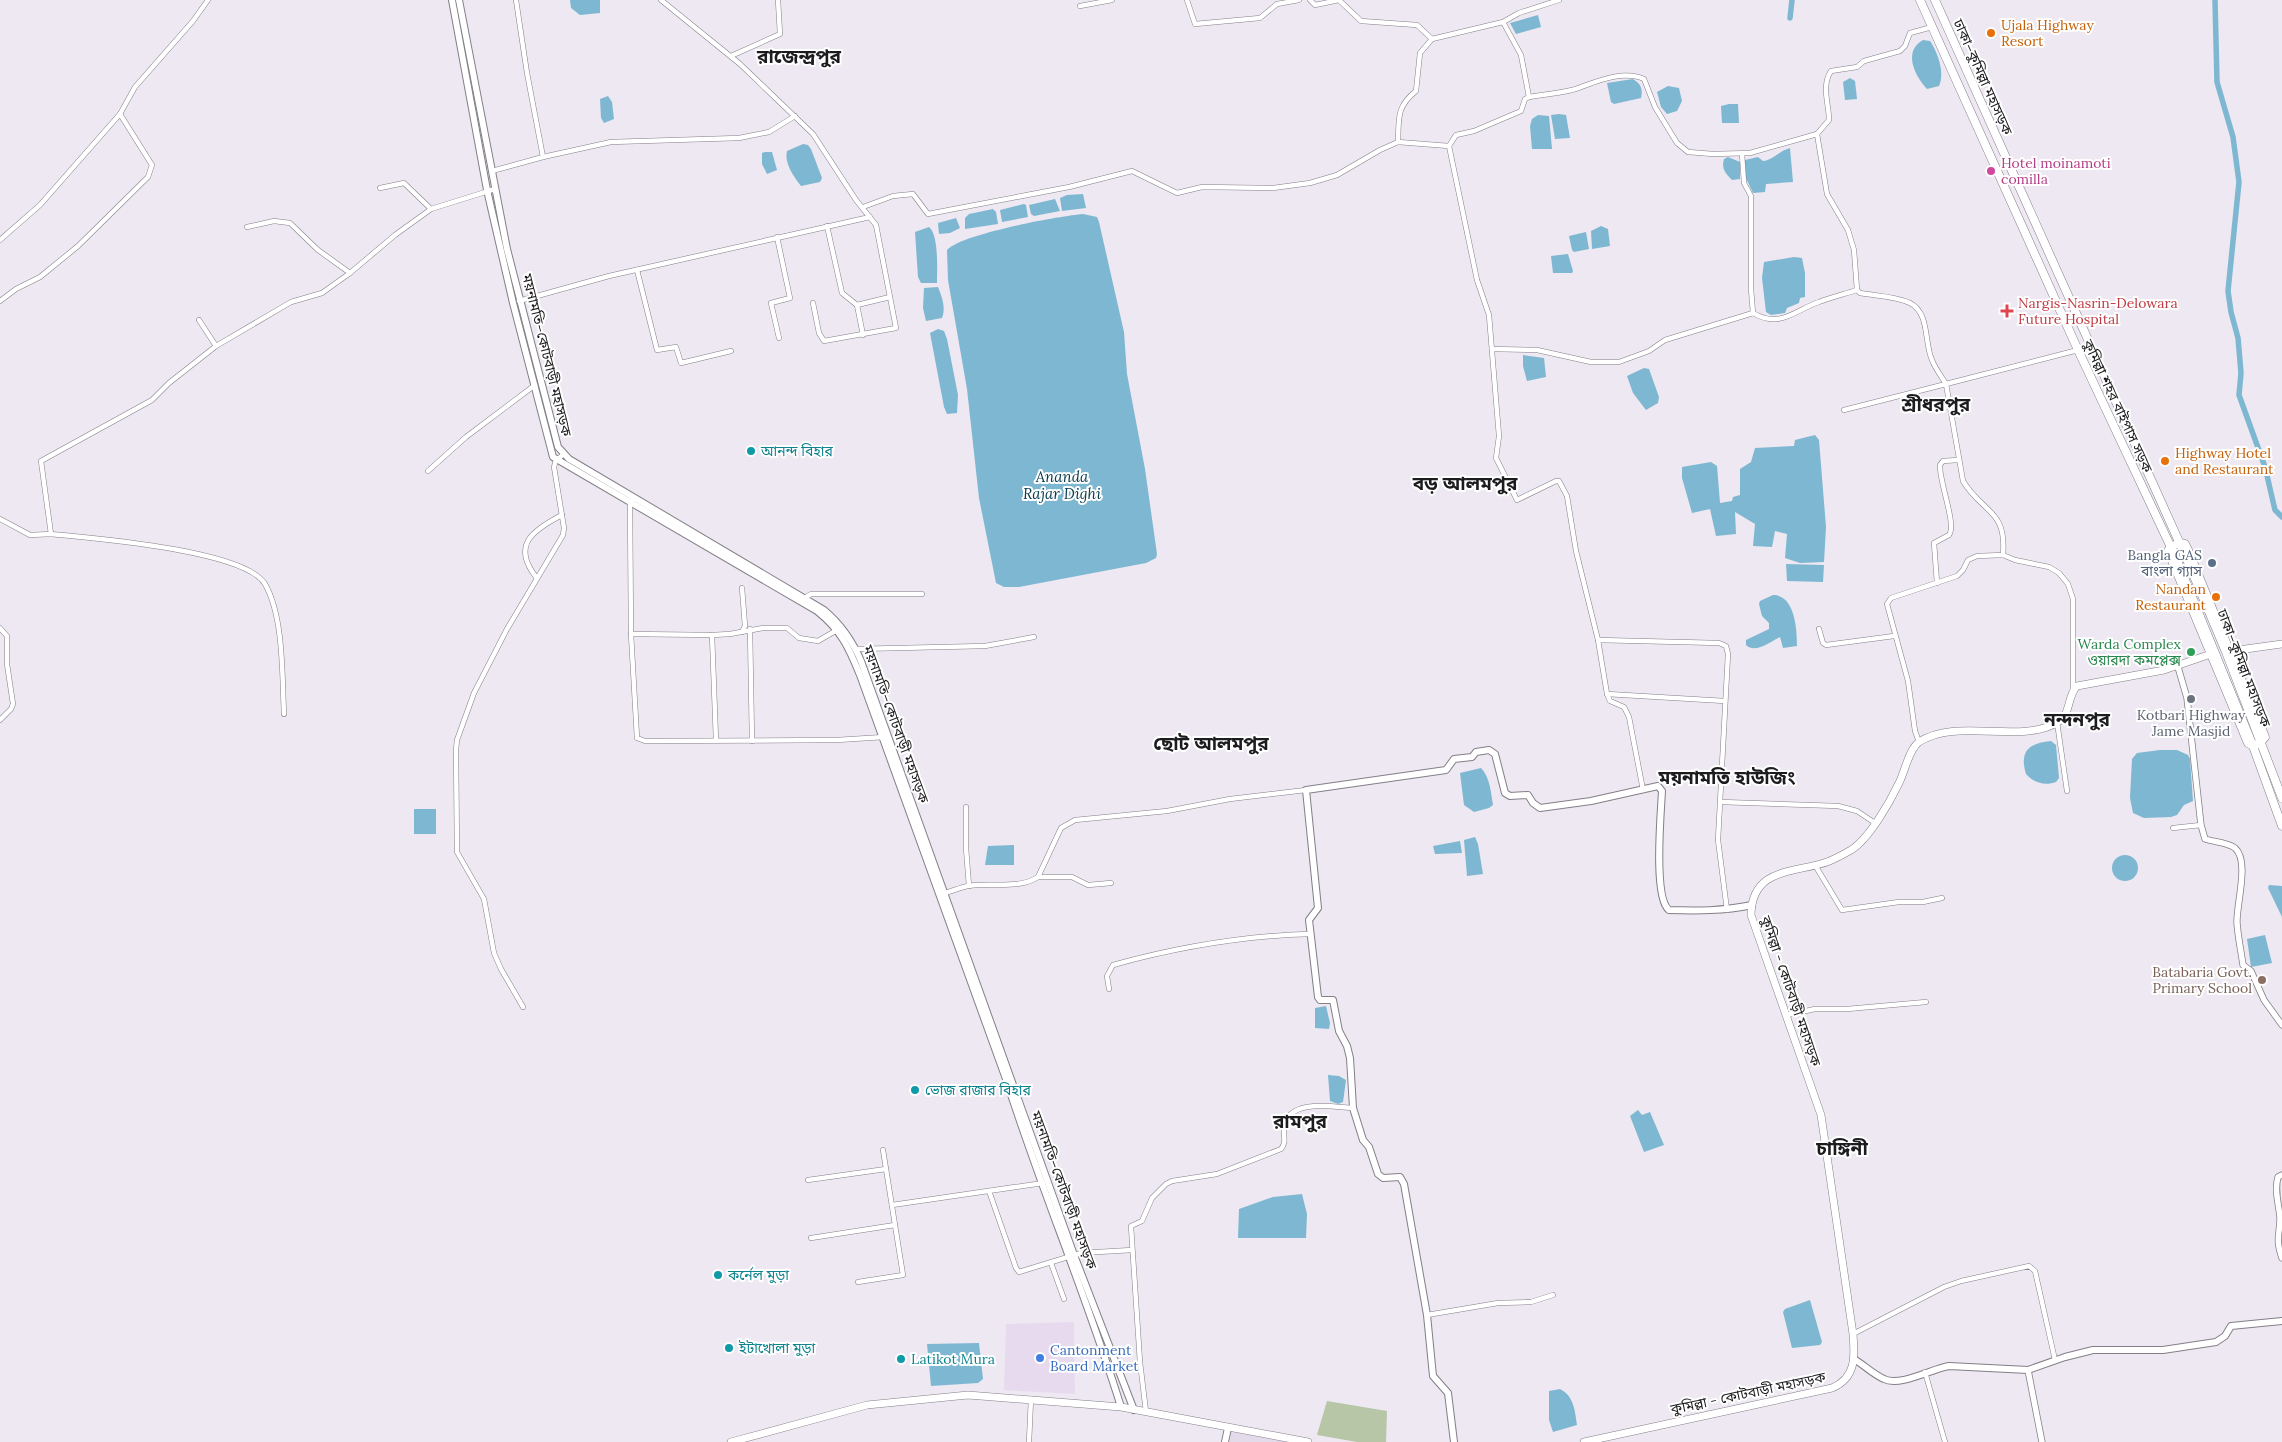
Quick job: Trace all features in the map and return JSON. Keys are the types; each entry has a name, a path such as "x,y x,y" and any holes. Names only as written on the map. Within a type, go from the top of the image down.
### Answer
{"highway":[{"name":"কুমিল্লা শহর বাইপাস সড়ক","path":"1920,0 2078,350 2171,547 2257,744 2282,826"},
{"name":"ঢাকা–কুমিল্লা মহাসড়ক","path":"1934,0 2179,543 2226,652 2257,744 2282,798"},
{"path":"2179,543 2185,544 2188,550 2265,737 2257,744 2248,743 2168,552 2171,547 2179,543"}],"main road":[{"name":"ময়নামতি–কোটবাড়ী মহাসড়ক","path":"452,0 463,38 520,301 555,439 563,455 632,500 802,600 837,630 851,654 945,893 1071,1256 1121,1408"},
{"name":"ময়নামতি–কোটবাড়ী মহাসড়ক","path":"459,0 463,38 487,190 549,450 556,460 632,500"},
{"name":"ময়নামতি–কোটবাড়ী মহাসড়ক","path":"802,600 824,610 841,625 856,649 885,737 1043,1183 1134,1410"},
{"path":"2231,651 2282,644"},
{"path":"1919,742 1946,733 2034,730 2058,722 2065,714 2073,690 2084,684 2130,678 2178,667 2211,654"},
{"name":"কুমিল্লা - কোটবাড়ী মহাসড়ক","path":"1584,1442 1832,1388 1845,1380 1853,1369 1853,1334 1821,1115 1752,915 1752,905 1755,896 1770,878 1777,874 1827,862 1852,849 1875,824 1899,784 1914,749 1919,742"},
{"path":"1454,1442 1448,1393 1433,1376 1427,1315 1403,1180 1400,1177 1383,1178 1378,1174 1369,1147 1363,1140 1353,1108 1347,1046 1339,1031 1333,1000 1320,1000 1318,997 1310,934 1310,917 1318,908 1306,790 1446,770 1454,759 1472,757 1476,752 1489,750 1495,754 1505,793 1510,796 1528,795 1533,803 1540,808 1591,801 1658,786 1662,791 1660,889 1666,908 1669,910 1698,911 1727,910 1752,905"},
{"path":"1854,1360 1888,1381 1902,1380 1949,1366 2028,1370 2055,1360 2093,1350 2164,1350 2204,1344 2222,1339 2231,1326 2282,1321"},
{"path":"732,1442 867,1405 968,1395 1121,1408 1228,1428 1270,1439 1308,1442"},
{"path":"1225,1442 1228,1428"}],"street":[{"path":"0,240 40,205 120,114 135,87 193,21 208,0"},
{"path":"516,0 527,73 543,157"},
{"path":"661,0 731,56 813,134 870,216 878,233 896,328 824,342 819,333 813,303"},
{"path":"731,56 780,34 778,0"},
{"path":"1080,6 1112,0"},
{"path":"1187,0 1195,24 1260,18 1277,4 1299,0"},
{"path":"1310,0 1315,5 1339,0 1361,21 1417,25 1432,39"},
{"path":"1398,142 1399,111 1403,102 1416,91 1420,53 1432,39 1503,22 1519,13 1559,0"},
{"path":"1503,22 1521,55 1529,97"},
{"path":"1643,790 1629,718 1624,707 1610,701 1607,694 1598,640 1576,551 1567,496 1556,480 1517,500 1498,464 1496,454 1499,436 1490,316 1477,280 1449,146 1456,135 1474,131 1521,111 1525,99 1529,97 1571,90 1605,78 1638,76 1644,79 1655,107 1677,143 1688,152 1742,154 1817,134 1829,120 1826,90 1827,78 1831,71 1857,67 1864,61 1900,51 1905,46 1910,33 1932,26"},
{"path":"0,302 16,290 40,277 78,246 148,177 152,165 120,114"},
{"path":"492,171 543,157 611,142 739,138 769,132 795,116"},
{"path":"1817,134 1828,194 1848,230 1854,250 1857,290"},
{"path":"863,208 893,196 913,194 928,214 1069,187 1132,171 1177,193 1202,187 1273,188 1310,183 1337,175 1380,150 1398,142 1449,146"},
{"path":"1742,154 1744,183 1751,196 1751,289 1753,313"},
{"path":"380,188 404,183 431,209"},
{"path":"51,534 41,461 152,400 169,383 216,346 291,302 322,293 431,209 495,189"},
{"path":"520,301 637,270 870,216"},
{"path":"247,227 274,222 290,223 318,250 350,273"},
{"path":"827,226 842,293 856,305 862,336"},
{"path":"777,237 790,298 772,303 779,338"},
{"path":"637,270 657,350 676,347 681,363 731,351"},
{"path":"1492,349 1537,350 1591,362 1619,362 1649,351 1665,340 1753,313 1762,318 1788,317 1817,302 1857,290"},
{"path":"1857,290 1860,293 1901,300 1912,304 1918,311 1926,327 1926,343 1932,360 1946,384 1963,481 1969,491 1999,520 2002,529 2003,555"},
{"path":"856,305 890,297"},
{"path":"199,320 216,346"},
{"path":"1844,410 2078,350"},
{"path":"428,471 466,437 535,385"},
{"path":"523,1007 494,953 484,899 457,852 456,750 457,740 474,693 536,577 563,535 562,515 554,467 556,460 563,455"},
{"path":"1937,582 1934,543 1949,535 1952,526 1942,488 1940,465 1943,461 1958,460"},
{"path":"632,500 631,634 637,738 645,741 752,741 885,737"},
{"path":"536,577 525,561 529,540 541,526 562,515"},
{"path":"0,519 30,535 51,534 182,549 235,565 264,582 274,602 278,625 284,714"},
{"path":"1919,742 1915,731 1908,681 1894,636 1887,604 1891,598 1957,576 1963,570 1968,560 1977,556 2003,555 2015,560 2049,567 2059,573 2068,584 2072,598 2073,690"},
{"path":"742,588 745,626 742,632"},
{"path":"802,600 811,594 922,594"},
{"path":"0,628 7,636 8,673 13,704 11,709 0,720"},
{"path":"631,634 712,635 742,632 750,629 790,628 799,638 818,641 837,630"},
{"path":"750,629 752,741"},
{"path":"1819,629 1823,643 1826,645 1894,636"},
{"path":"712,635 716,740"},
{"path":"856,649 985,646 1034,637"},
{"path":"1598,640 1719,643 1726,646 1728,654 1718,849 1727,910"},
{"path":"2178,667 2187,698 2201,825 2205,839 2235,848 2239,854 2241,885 2237,921 2244,965 2251,970 2264,1000 2282,1025"},
{"path":"1607,694 1725,702"},
{"path":"2058,722 2067,791"},
{"path":"1038,877 1061,828 1075,820 1167,811 1230,799 1306,790"},
{"path":"1721,802 1838,806 1857,812 1875,824"},
{"path":"966,807 966,848 969,886"},
{"path":"2173,828 2201,825"},
{"path":"1815,865 1842,910 1899,902 1923,902 1942,898"},
{"path":"945,893 969,886 999,886 1033,880 1038,877 1072,877 1088,885 1110,883"},
{"path":"1109,989 1107,976 1113,965 1156,952 1234,939 1310,934"},
{"path":"1787,1015 1815,1009 1847,1009 1926,1002"},
{"path":"1146,1413 1132,1250 1132,1226 1142,1221 1152,1198 1166,1184 1172,1181 1217,1174 1281,1149 1284,1143 1286,1122 1295,1111 1301,1108 1353,1108"},
{"path":"858,1282 903,1275 883,1150"},
{"path":"808,1180 886,1169"},
{"path":"2282,1175 2278,1177 2276,1188 2280,1216 2278,1243 2282,1258"},
{"path":"892,1205 1043,1183"},
{"path":"989,1191 1017,1270 1022,1272 1071,1256 1132,1250"},
{"path":"811,1238 895,1225"},
{"path":"1051,1263 1064,1299"},
{"path":"1853,1334 1944,1287 1961,1281 2029,1266 2035,1271 2055,1360"},
{"path":"1427,1315 1498,1303 1531,1302 1554,1295"},
{"path":"2028,1370 2042,1442"},
{"path":"1925,1372 1945,1442"},
{"path":"1029,1442 1031,1399"}],"shaded area":[{"name":"Cantonment Board Market","path":"1074,1322 1075,1394 1004,1390 1006,1324"},
{"path":"1231,1432 1293,1442 1230,1442"}],"green space":[{"path":"1327,1401 1387,1411 1386,1442 1357,1442 1317,1435"}],"water":[{"path":"570,0 600,0 600,13 580,15 571,8"},
{"path":"1538,15 1541,27 1516,34 1510,23"},
{"path":"1923,40 1930,41 1936,51 1941,69 1939,86 1927,89 1918,77 1912,57 1913,50"},
{"path":"1850,78 1855,81 1857,99 1845,100 1843,82"},
{"path":"1633,79 1641,87 1641,98 1614,104 1611,102 1607,83"},
{"path":"1668,86 1679,88 1682,101 1677,111 1667,114 1661,107 1657,92"},
{"path":"608,96 612,102 614,119 604,123 601,118 600,99"},
{"path":"1738,104 1739,123 1722,123 1721,106"},
{"path":"1538,115 1549,116 1552,149 1532,149 1530,126 1532,119"},
{"path":"1551,115 1566,115 1570,138 1555,139"},
{"path":"803,144 808,145 811,149 822,178 820,182 801,186 790,170 786,156 787,151"},
{"path":"1790,148 1793,182 1766,184 1765,192 1753,193 1745,176 1745,160 1758,157 1763,161 1767,160"},
{"path":"772,152 777,170 767,174 762,164 762,153"},
{"path":"1728,157 1740,162 1740,179 1732,180 1725,171 1723,166 1724,159"},
{"path":"1083,194 1086,208 1062,211 1060,198 1067,195"},
{"path":"1055,199 1060,211 1034,216 1031,214 1029,205"},
{"path":"1026,205 1028,217 1002,222 1000,210"},
{"path":"993,209 996,212 998,224 965,229 965,218 969,214"},
{"name":"Ananda Rajar Dighi","path":"1083,214 1097,217 1099,222 1124,332 1127,374 1145,469 1157,554 1156,558 1146,563 1019,587 1004,587 996,583 979,498 967,389 948,280 947,250 956,244 990,232 1033,222"},
{"path":"956,218 960,228 950,233 939,234 938,223"},
{"path":"1601,226 1608,229 1610,246 1592,249 1591,231"},
{"path":"929,227 936,245 937,283 921,283 918,277 915,232"},
{"path":"1586,232 1589,249 1574,252 1569,236"},
{"path":"1568,254 1572,273 1553,273 1551,256"},
{"path":"1794,257 1802,258 1805,273 1805,297 1800,298 1799,303 1787,308 1785,313 1771,315 1766,312 1762,278 1764,262"},
{"path":"938,287 944,306 942,318 926,321 923,308 924,288"},
{"path":"938,329 944,331 947,339 958,395 957,413 947,414 944,407 930,333"},
{"path":"1523,355 1544,358 1546,377 1527,381 1523,366"},
{"path":"1644,368 1649,369 1659,397 1658,403 1646,410 1633,393 1627,376"},
{"path":"1815,435 1819,440 1826,527 1824,562 1800,563 1785,558 1787,534 1775,531 1772,547 1753,546 1755,524 1735,512 1736,534 1716,536 1710,509 1692,513 1682,478 1682,467 1711,462 1717,466 1720,503 1732,501 1733,497 1740,495 1740,469 1751,462 1755,448 1794,446 1795,440"},
{"path":"1786,564 1824,565 1823,582 1787,581"},
{"path":"1773,595 1780,596 1790,607 1795,622 1797,646 1783,648 1780,637 1758,648 1750,647 1746,645 1746,640 1769,629 1769,623 1762,616 1759,604 1760,601"},
{"path":"2051,741 2056,745 2059,778 2056,782 2040,783 2026,774 2024,766 2025,754 2032,746"},
{"path":"2177,750 2188,755 2190,759 2193,801 2184,805 2177,815 2144,818 2133,813 2130,798 2132,759 2137,753"},
{"path":"1481,768 1488,780 1493,805 1474,812 1464,805 1460,773"},
{"path":"414,809 436,809 436,834 414,834"},
{"path":"1475,837 1483,874 1467,876 1464,840"},
{"path":"1460,841 1462,853 1435,854 1433,846"},
{"path":"1014,845 1014,865 985,865 988,846"},
{"path":"2125,855 2134,859 2138,868 2134,877 2125,881 2116,877 2112,868 2116,859"},
{"path":"2269,885 2282,886 2282,917 2268,888"},
{"path":"2265,935 2272,963 2251,967 2247,939"},
{"path":"1326,1006 1330,1023 1329,1029 1315,1028 1315,1008"},
{"path":"1328,1075 1339,1076 1346,1080 1343,1102 1338,1104 1330,1101"},
{"path":"1638,1110 1642,1115 1650,1112 1664,1145 1644,1152 1630,1116"},
{"path":"1302,1194 1307,1214 1306,1238 1238,1238 1239,1209 1273,1197"},
{"path":"1810,1300 1822,1342 1820,1345 1792,1348 1783,1312 1785,1309"},
{"path":"979,1343 983,1379 978,1383 931,1386 927,1344"},
{"path":"1560,1389 1571,1400 1577,1425 1553,1432 1549,1420 1549,1391"}],"waterway":[{"path":"1790,18 1792,0"},
{"path":"2215,0 2217,82 2233,137 2239,182 2228,291 2238,338 2241,373 2239,395 2265,467 2275,510 2282,517"}],"place":[{"name":"Ujala Highway Resort","path":"1991,33"},
{"name":"Hotel moinamoti comilla","path":"1991,171"},
{"name":"Nargis-Nasrin-Delowara Future Hospital","path":"2007,311"},
{"name":"আনন্দ বিহার","path":"751,451"},
{"name":"Highway Hotel and Restaurant","path":"2165,461"},
{"name":"Bangla GAS বাংলা গ্যাস","path":"2212,563"},
{"name":"Nandan Restaurant","path":"2216,597"},
{"name":"Warda Complex ওয়ারদা কমপ্লেক্স","path":"2191,652"},
{"name":"Kotbari Highway Jame Masjid","path":"2191,699"},
{"name":"Batabaria Govt. Primary School","path":"2262,980"},
{"name":"ভোজ রাজার বিহার","path":"915,1090"},
{"name":"কর্নেল মুড়া","path":"718,1275"},
{"name":"ইটাখোলা মুড়া","path":"729,1348"},
{"name":"Cantonment Board Market","path":"1040,1358"},
{"name":"Latikot Mura","path":"901,1359"}],"district":[{"name":"রাজেন্দ্রপুর","path":"799,56"},
{"name":"শ্রীধরপুর","path":"1936,404"},
{"name":"বড় আলমপুর","path":"1465,483"},
{"name":"নন্দনপুর","path":"2077,719"},
{"name":"ছোট আলমপুর","path":"1211,743"},
{"name":"ময়নামতি হাউজিং","path":"1727,777"},
{"name":"রামপুর","path":"1300,1121"},
{"name":"চাঙ্গিনী","path":"1842,1148"}]}
